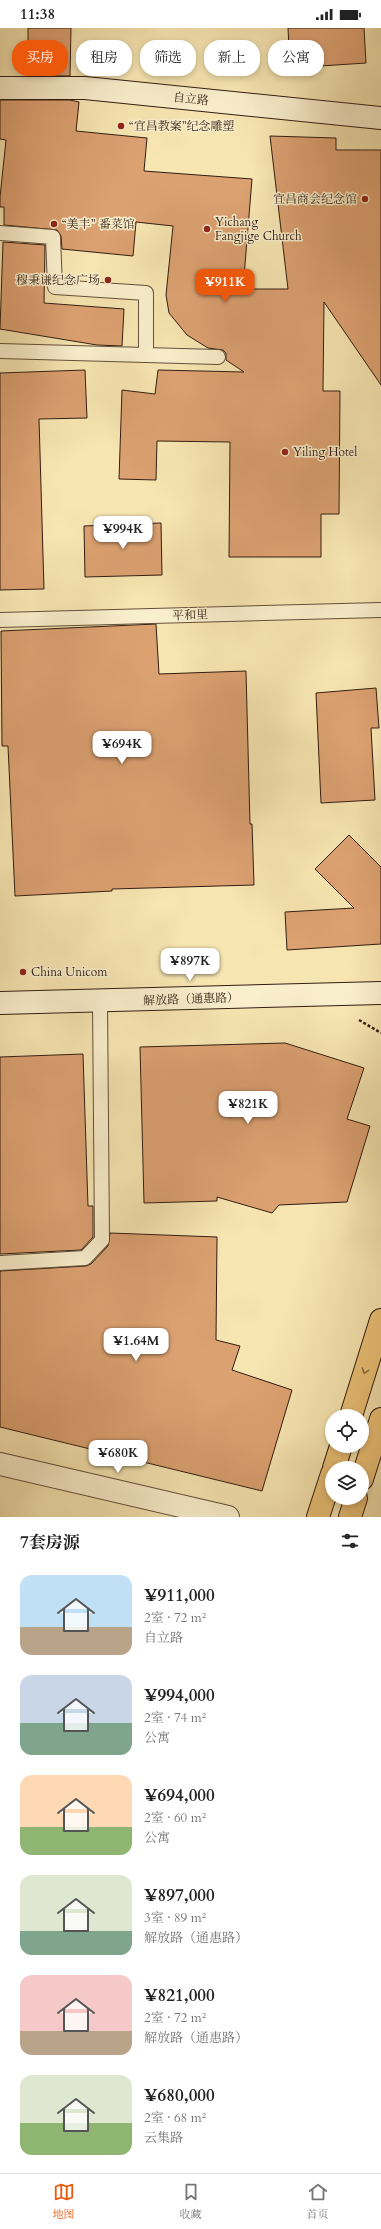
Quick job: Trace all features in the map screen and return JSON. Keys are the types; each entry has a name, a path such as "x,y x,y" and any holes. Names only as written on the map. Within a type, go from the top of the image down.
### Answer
{"main road":[{"path":"353,1409 381,1320"},
{"path":"368,1461 381,1419"},
{"path":"318,1517 325,1496"},
{"path":"350,1517 354,1505"}],"street":[{"name":"自立路","path":"0,88 85,88 381,118"},
{"name":"解放路（通惠路）","path":"0,1003 100,1002 381,993"},
{"path":"0,1464 228,1517"}],"lane":[{"path":"0,233 52,237 54,288 146,293 146,355"},
{"path":"0,350 218,357"},
{"name":"平和里","path":"0,620 381,610"},
{"path":"0,1263 85,1258 102,1240 100,1002"}],"path":[{"path":"359,1020 381,1033"}],"building":[{"path":"28,28 71,28 70,76 68,76 68,40 28,40"},
{"path":"288,28 364,28 366,63 324,66 324,40 289,40"},
{"path":"0,100 70,100 79,102 76,131 147,138 144,171 252,179 243,289 288,289 270,136 336,138 336,150 381,150 381,385 324,302 323,391 340,391 339,514 321,514 321,557 229,557 230,442 157,441 156,480 119,479 122,390 155,394 158,370 244,372 226,360 226,353 223,350 208,348 187,335 169,313 166,295 173,226 136,222 133,256 62,249 61,236 57,230 4,225 4,207 0,207 0,197 6,140 0,139"},
{"path":"3,242 45,245 44,303 124,309 122,346 97,345 0,329"},
{"path":"85,370 87,418 39,419 44,589 0,590 0,373"},
{"path":"161,523 162,575 85,577 84,526"},
{"path":"156,624 159,674 246,671 250,824 252,824 254,885 112,889 112,891 15,896 8,746 2,746 1,631"},
{"path":"376,688 379,728 371,728 375,800 321,803 316,693"},
{"path":"349,835 381,867 381,944 287,950 285,912 354,908 315,869"},
{"path":"285,1043 364,1068 347,1119 370,1126 347,1202 279,1205 272,1213 217,1197 217,1201 144,1203 140,1047"},
{"path":"83,1054 88,1206 93,1206 93,1237 81,1250 0,1254 0,1057"},
{"path":"110,1233 217,1237 216,1340 240,1346 232,1370 292,1390 262,1491 0,1427 0,1271 86,1266 91,1264 108,1246"}],"place":[{"name":"“宜昌教案”纪念雕塑","path":"121,126"},
{"name":"宜昌商会纪念馆","path":"365,199"},
{"name":"“美丰” 番菜馆","path":"54,224"},
{"name":"Yichang Fangjige Church","path":"207,229"},
{"name":"穆秉谦纪念广场","path":"108,280"},
{"name":"Yiling Hotel","path":"285,452"},
{"name":"China Unicom","path":"23,972"}]}
